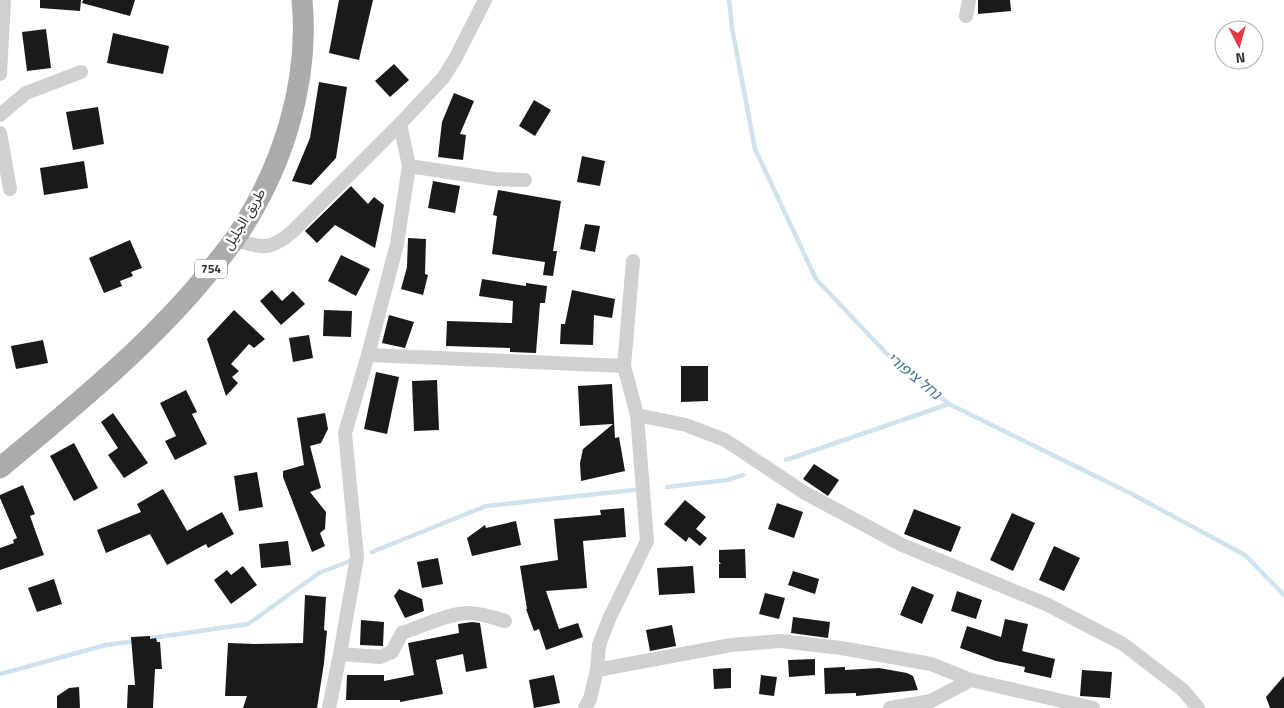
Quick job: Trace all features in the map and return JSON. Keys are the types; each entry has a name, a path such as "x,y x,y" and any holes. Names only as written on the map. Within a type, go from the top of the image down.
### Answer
{"main road":[{"name":"طريق الجليل","path":"0,468 143,344 191,294 234,240 263,189 280,151 291,115 300,80 304,44 302,0"}],"street":[{"path":"0,74 4,0"},
{"path":"234,240 261,247 278,244 400,124 443,78 455,59 485,0"},
{"path":"966,16 969,0"},
{"path":"0,115 26,93 81,72"},
{"path":"329,708 357,557 345,433 368,355 396,244 408,166 400,124"},
{"path":"0,133 10,189"},
{"path":"408,166 494,179 525,180"},
{"path":"585,708 590,699 597,670 599,645 647,541 638,415 624,366 634,261"},
{"path":"368,355 624,366"},
{"path":"638,415 686,425 725,440 805,493 902,545 1046,604 1123,644 1183,690 1198,708"},
{"path":"340,654 380,657 392,652 402,632 446,617 468,613 505,621"},
{"path":"597,670 731,645 781,641 841,648 931,664 971,680 1093,708"},
{"path":"890,708 930,701 971,680"}],"building":[{"path":"40,0 81,0 80,11 40,8"},
{"path":"83,0 135,0 130,16 82,3"},
{"path":"339,0 373,0 359,60 329,53"},
{"path":"978,0 1010,0 1011,11 978,14"},
{"path":"46,29 51,68 27,71 22,32"},
{"path":"113,33 169,46 163,74 107,63"},
{"path":"394,64 409,80 390,97 375,81"},
{"path":"319,82 347,87 336,158 311,185 292,181 310,138"},
{"path":"454,93 474,101 460,134 466,135 463,160 438,157 442,122"},
{"path":"534,100 551,110 535,136 519,126"},
{"path":"98,107 104,144 73,150 66,112"},
{"path":"582,156 605,161 600,186 577,182"},
{"path":"84,161 88,188 44,195 40,168"},
{"path":"433,181 460,186 455,213 428,208"},
{"path":"351,186 368,204 374,197 384,205 375,248 335,225 317,243 305,231"},
{"path":"498,190 561,201 553,251 557,251 553,276 543,275 545,262 492,254 497,216 493,215"},
{"path":"585,224 600,226 595,252 580,249"},
{"path":"408,238 426,239 425,274 428,275 423,295 401,289 407,267"},
{"path":"130,240 142,268 131,272 133,276 120,281 122,286 104,293 89,258"},
{"path":"341,255 370,269 356,296 328,281"},
{"path":"482,279 526,286 526,283 547,286 545,303 540,303 536,353 510,352 510,348 446,346 447,321 512,323 513,301 479,296"},
{"path":"272,290 282,301 293,291 305,304 281,325 260,301"},
{"path":"572,290 615,299 612,318 594,315 593,345 560,344 561,324 565,324"},
{"path":"234,310 265,339 254,348 249,344 231,364 239,371 232,377 238,383 226,396 207,339"},
{"path":"324,310 352,311 351,337 323,336"},
{"path":"389,315 414,322 405,348 382,343"},
{"path":"309,335 313,358 293,362 289,338"},
{"path":"43,340 48,363 16,369 11,346"},
{"path":"681,366 708,366 708,401 681,402"},
{"path":"376,372 399,377 387,434 364,429"},
{"path":"437,380 439,430 414,431 412,381"},
{"path":"612,384 615,438 619,437 625,471 581,481 580,463 583,449 613,424 580,426 578,386"},
{"path":"186,390 197,412 192,414 207,444 175,460 165,441 176,436 160,403"},
{"path":"113,413 148,463 124,478 108,455 118,448 101,422"},
{"path":"325,413 328,429 321,443 310,446 321,488 310,492 326,512 325,529 320,533 325,546 312,552 283,477 283,471 304,465 297,418"},
{"path":"74,443 98,488 74,501 50,456"},
{"path":"814,464 839,480 828,496 803,479"},
{"path":"257,472 263,507 239,511 234,476"},
{"path":"23,485 35,514 30,516 44,555 0,570 0,548 14,543 13,540 17,538 0,495"},
{"path":"163,489 187,531 222,512 234,534 208,548 206,544 167,565 150,534 106,553 97,530 141,512 137,504"},
{"path":"685,500 706,517 696,529 707,538 700,546 689,537 686,542 664,524"},
{"path":"777,503 803,512 794,538 768,529"},
{"path":"624,508 626,537 583,541 587,588 546,591 559,629 578,623 583,637 546,650 539,629 534,631 526,609 520,566 558,560 554,519 601,515 600,510"},
{"path":"914,509 961,527 951,552 904,534"},
{"path":"1012,513 1035,523 1013,571 990,560"},
{"path":"516,521 521,545 472,556 467,538 485,525 486,528"},
{"path":"288,541 291,565 261,568 259,544"},
{"path":"1054,546 1080,558 1064,591 1039,580"},
{"path":"745,549 746,578 719,578 719,564 721,564 719,562 719,550"},
{"path":"438,558 443,584 422,588 417,562"},
{"path":"243,566 257,585 231,604 214,580 227,570 231,575"},
{"path":"693,566 695,593 659,595 657,568"},
{"path":"793,571 819,579 815,594 788,585"},
{"path":"54,579 62,604 37,612 28,588"},
{"path":"912,586 934,595 922,624 900,615"},
{"path":"399,589 422,599 424,611 405,618 394,596"},
{"path":"957,591 982,600 976,619 951,611"},
{"path":"765,593 785,598 779,619 759,614"},
{"path":"305,595 326,597 324,630 327,631 317,708 243,708 247,696 225,696 228,643 303,643"},
{"path":"793,617 830,622 828,638 791,633"},
{"path":"1005,619 1028,624 1022,651 1055,659 1051,678 1024,672 1025,667 996,661 960,648 967,626 1001,637"},
{"path":"361,620 384,622 383,646 360,645"},
{"path":"480,623 487,668 466,672 463,654 436,660 443,694 400,702 400,700 346,700 347,675 384,675 384,681 414,675 408,643 459,633 458,624"},
{"path":"672,625 676,646 650,651 646,630"},
{"path":"150,636 150,639 156,638 157,642 160,642 162,669 155,669 153,708 127,708 128,685 135,685 131,637"},
{"path":"815,659 815,675 789,677 788,660"},
{"path":"845,667 845,670 879,668 907,673 913,676 918,690 856,696 856,693 825,694 824,668"},
{"path":"731,668 731,688 714,689 713,669"},
{"path":"1082,670 1112,672 1110,698 1080,696"},
{"path":"554,675 560,703 534,708 529,680"},
{"path":"761,675 777,677 774,696 759,694"},
{"path":"1284,676 1284,708 1270,708 1266,697"},
{"path":"79,687 80,708 57,708 57,696 69,688"}],"waterway":[{"name":"נחל ציפורי","path":"729,0 732,28 755,149 816,279 887,354 949,404 1132,494 1245,555 1284,595"},
{"path":"786,460 949,404"},
{"path":"667,487 727,480 743,475"},
{"path":"372,552 486,506 634,490"},
{"path":"145,639 248,624 319,573 350,561"},
{"path":"0,674 106,645 137,641"}]}
